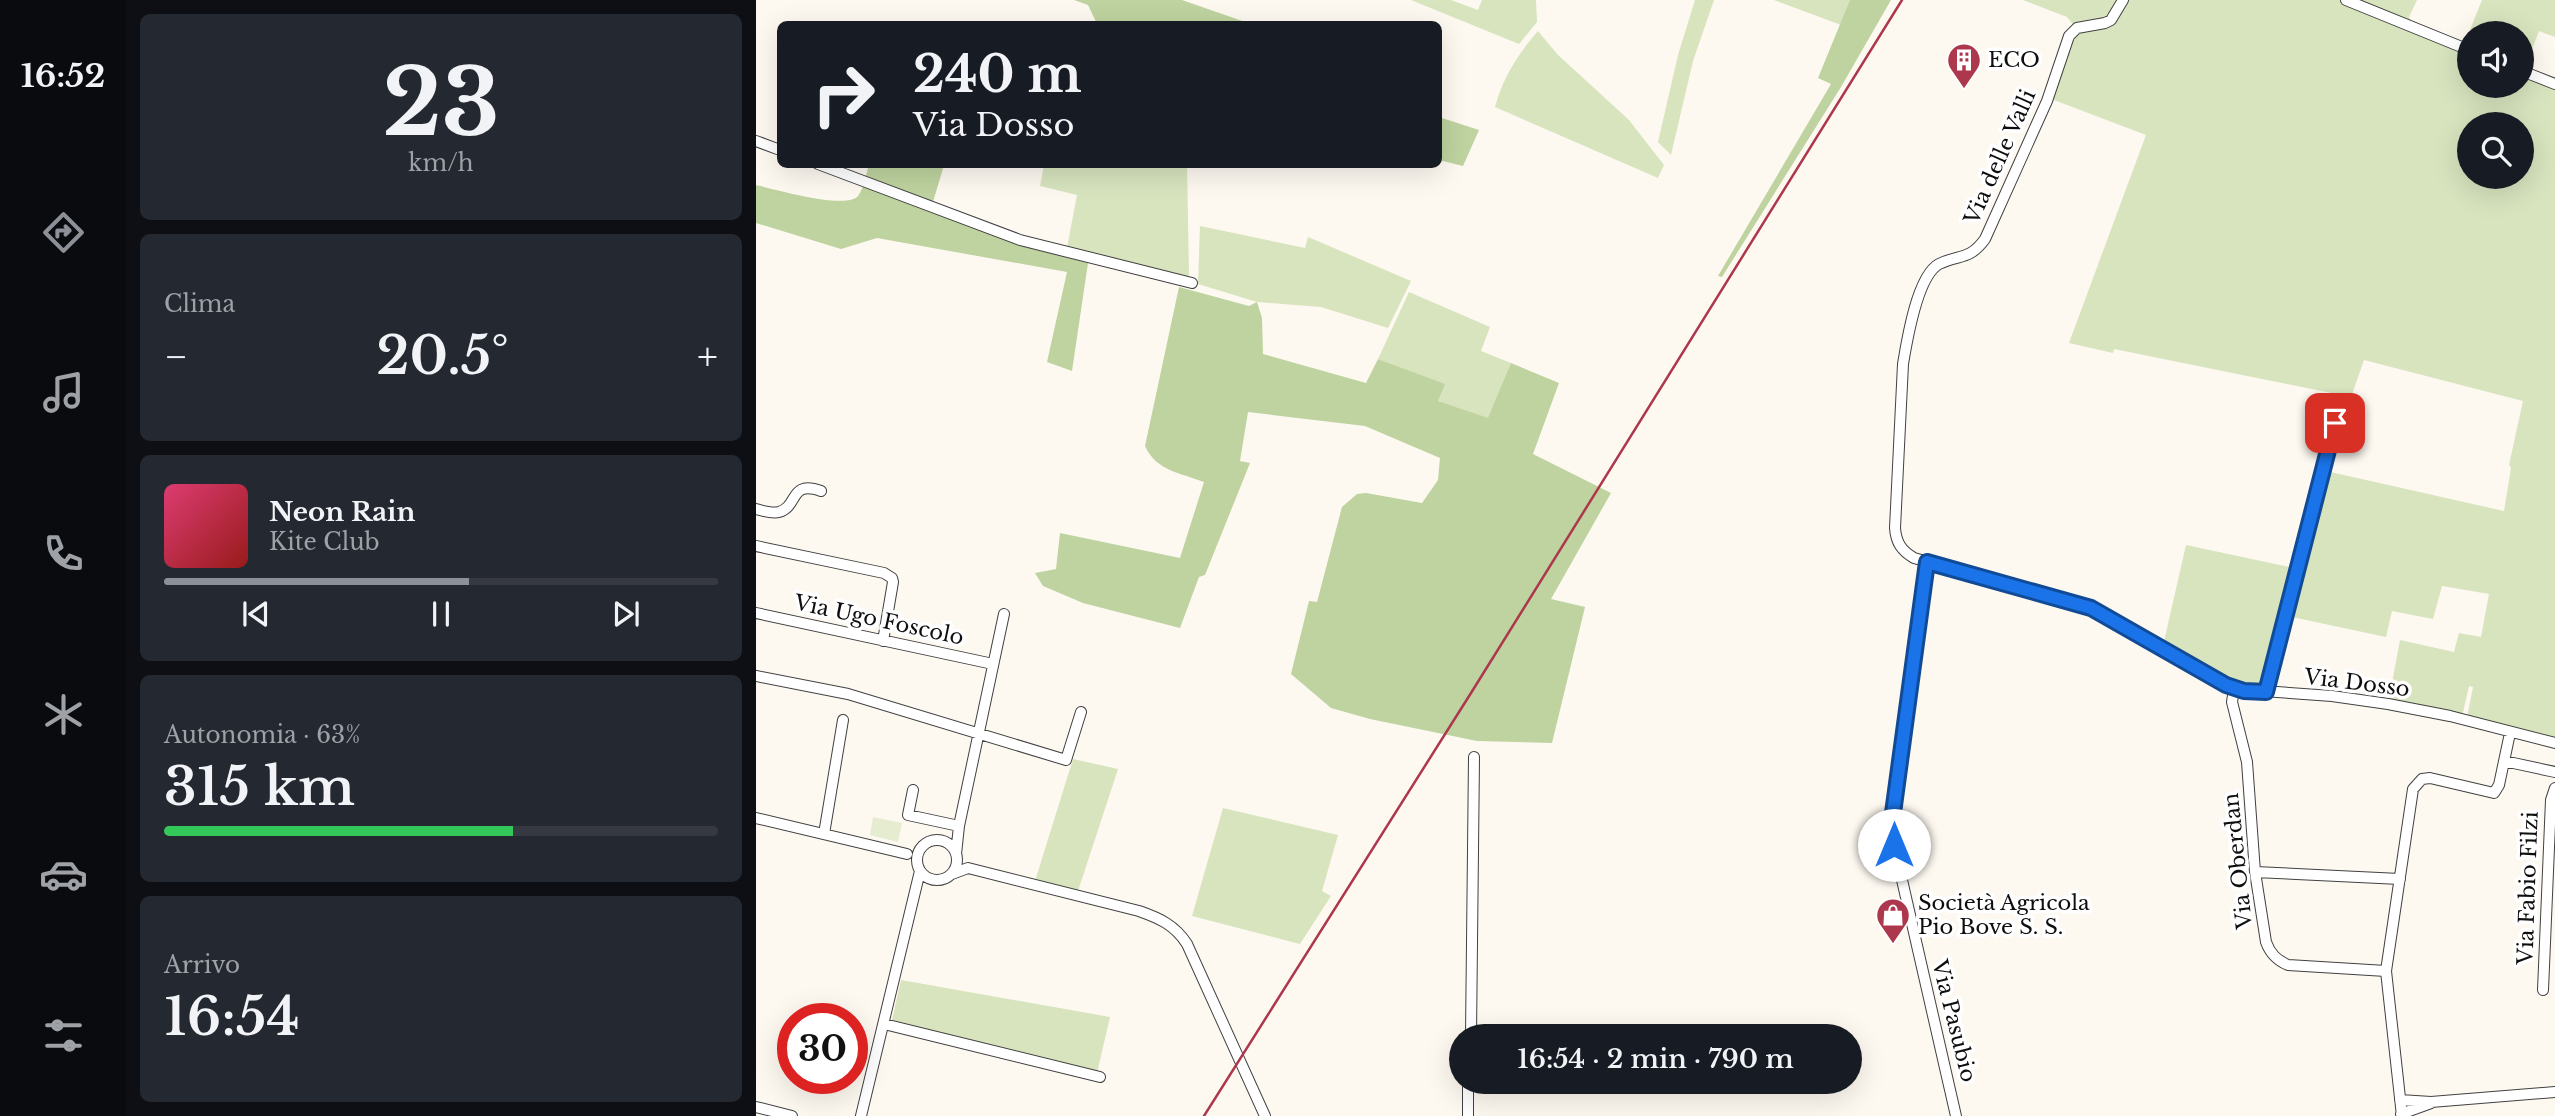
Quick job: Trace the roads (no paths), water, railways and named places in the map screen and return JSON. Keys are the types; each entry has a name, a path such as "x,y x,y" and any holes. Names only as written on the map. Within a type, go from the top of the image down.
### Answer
{"street":[{"name":"Via delle Valli","path":"1927,562 1904,553 1896,538 1895,528 1903,364 1923,282 1933,268 1942,262 1964,258 1979,248 2047,101 2069,36 2077,27 2111,20 2123,0"},
{"path":"2346,0 2457,45"},
{"path":"2534,76 2555,85"},
{"path":"756,141 777,149"},
{"path":"829,168 1036,244 1192,282"},
{"path":"2266,692 2339,406"},
{"path":"756,509 778,512 785,509 793,496 802,489 813,488 821,491"},
{"path":"756,546 884,573 892,578 883,641"},
{"name":"Via Dosso","path":"1927,562 2091,608 2234,689 2333,696 2388,704 2450,716 2555,743"},
{"name":"Via Pasubio","path":"1927,562 1893,813 1894,845 1956,1116"},
{"name":"Via Ugo Foscolo","path":"756,613 993,664"},
{"path":"951,874 956,868 959,826 1004,614"},
{"path":"756,676 848,694 1066,760 1081,712"},
{"name":"Via Oberdan","path":"2234,689 2232,702 2247,762 2255,872 2266,942 2274,957 2288,965 2386,971"},
{"path":"824,834 844,720"},
{"path":"2431,1102 2402,1115 2386,971 2413,789 2422,779 2430,778 2494,793 2499,785 2510,733"},
{"path":"1471,1024 1474,757"},
{"path":"2504,761 2555,772"},
{"name":"Via Fabio Filzi","path":"2543,990 2551,800 2555,788"},
{"path":"914,790 908,815 959,826"},
{"path":"756,818 906,854 930,879 936,880"},
{"path":"941,841 953,835 959,826"},
{"path":"906,854 931,841 941,841 948,843 968,869"},
{"path":"861,1116 915,895 922,848"},
{"path":"915,895 936,880 968,869 1139,911 1163,920 1178,931 1188,944 1265,1116"},
{"path":"2255,872 2400,879"},
{"path":"884,1024 1100,1077"},
{"path":"2400,1100 2431,1102 2555,1093"},
{"path":"1468,1094 1468,1116"},
{"path":"756,1107 792,1116"}],"railway":[{"path":"1204,1116 1902,0"}],"place":[{"name":"ECO","path":"1964,90"},
{"name":"Società Agricola Pio Bove S. S.","path":"1893,945"}]}
